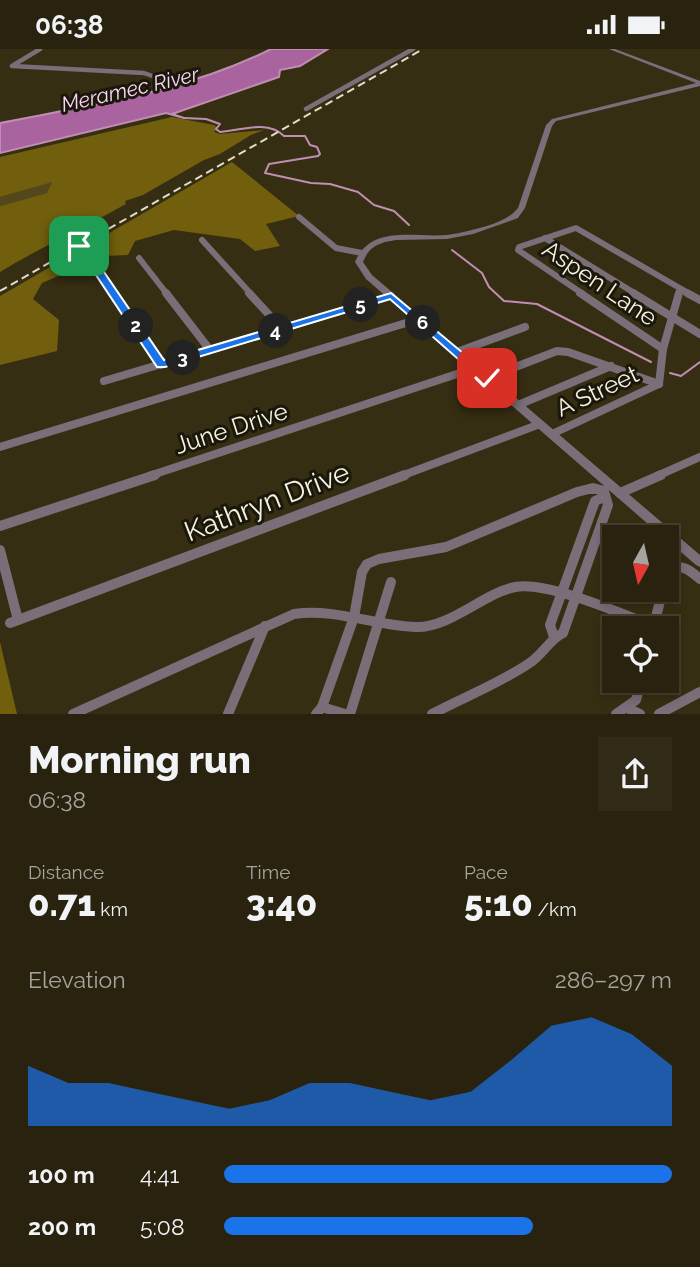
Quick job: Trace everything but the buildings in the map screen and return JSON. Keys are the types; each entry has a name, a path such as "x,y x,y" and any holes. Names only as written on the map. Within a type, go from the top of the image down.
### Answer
{"street":[{"path":"40,49 12,66 144,73 155,77"},
{"path":"306,109 413,49"},
{"path":"611,49 700,84"},
{"path":"56,78 67,70"},
{"path":"700,84 554,120 548,125 524,209 511,219 447,237 387,239 373,244 362,253 359,262 362,269 391,296 552,434 610,492 700,562"},
{"path":"299,217 336,248 362,253"},
{"path":"545,237 576,228 700,300"},
{"path":"545,237 700,334"},
{"name":"Aspen Lane","path":"545,237 519,247 518,250 663,349"},
{"path":"202,240 282,329"},
{"path":"75,245 84,249 161,365"},
{"path":"139,258 210,350"},
{"path":"487,378 557,351 568,352 659,384 663,349 680,289"},
{"path":"104,381 391,296"},
{"path":"0,447 419,319"},
{"path":"457,352 525,327"},
{"path":"518,405 611,366"},
{"name":"June Drive","path":"0,526 475,368"},
{"name":"A Street","path":"552,434 659,384"},
{"name":"Kathryn Drive","path":"0,550 14,622 540,424"},
{"path":"554,637 550,625 595,501 610,492 700,457"},
{"path":"391,582 348,714 319,710 354,617 362,572 367,564 379,559 451,545 583,490 593,488 610,492"},
{"path":"432,714 530,663 544,652 554,637 565,630 610,492"},
{"path":"679,566 688,569 700,579"},
{"path":"73,714 265,625 308,611 410,627 425,626 522,586 534,586 623,616"},
{"path":"228,714 265,625"},
{"path":"659,714 700,692"},
{"path":"621,711 635,700 637,693"},
{"path":"621,711 640,714"}],"shaded area":[{"name":"Meramec River","path":"271,49 328,49 300,66 280,70 279,77 172,114 184,118 166,113 0,153 0,123 104,103 173,86 239,64"},
{"path":"172,117 214,125 218,128 214,132 220,134 264,130 143,195 125,201 126,204 0,272 0,206 47,193 52,182 0,197 0,157"},
{"path":"232,162 299,216 266,224 280,246 255,251 240,239 174,230 135,241 128,255 104,256 83,252 71,259 70,271 42,283 33,299 59,320 57,351 0,365 0,296"},
{"path":"53,181 47,193 0,206 0,197"},
{"path":"0,642 17,714 0,714"}],"waterway":[{"path":"184,118 206,119 220,124 216,129 220,132 262,127 270,128 284,136 305,136 310,145 317,147 320,154 318,156 269,164 265,173 311,183 330,184 358,192 374,205 394,211 409,225"},
{"path":"452,250 482,273 489,287 504,301 537,304 651,362"},
{"path":"670,373 681,376 700,362"}],"railway":[{"path":"0,291 423,49"}],"route":[{"path":"79,246 84,249 88,259 109,285 161,365 391,296 487,378"}]}
